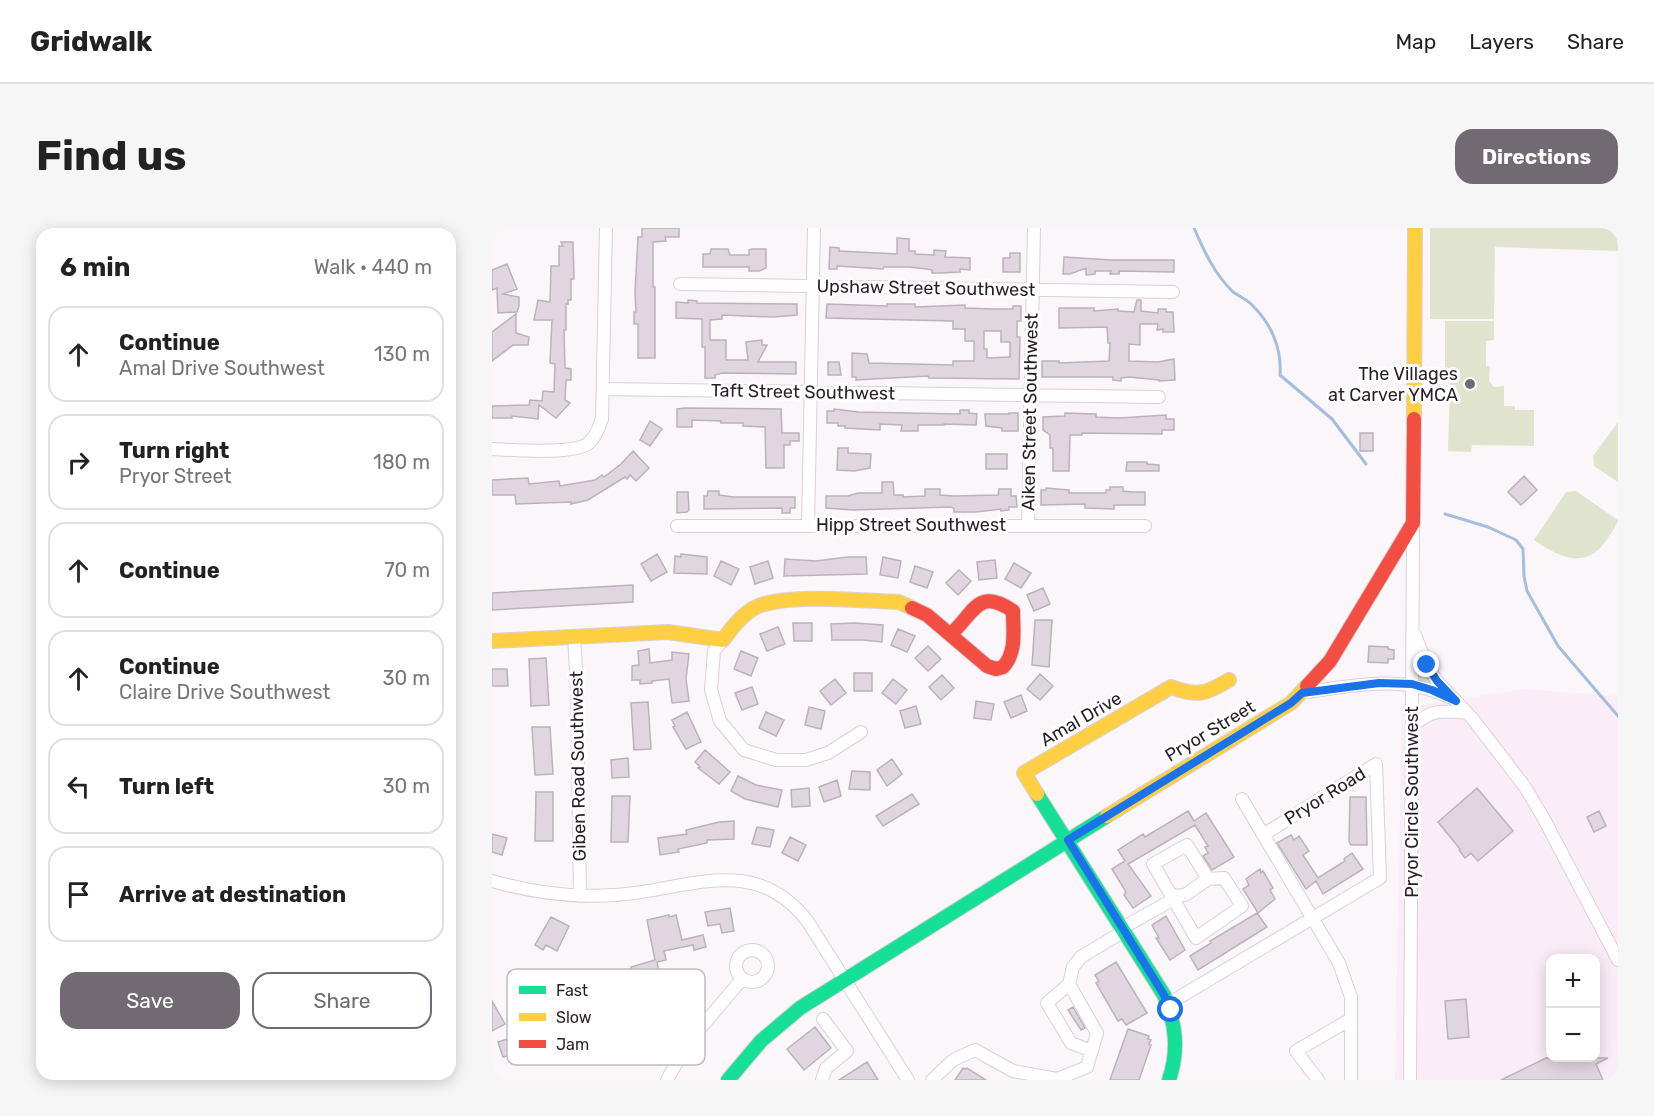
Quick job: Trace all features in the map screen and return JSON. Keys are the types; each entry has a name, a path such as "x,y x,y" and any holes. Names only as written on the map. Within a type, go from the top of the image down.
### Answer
{"street":[{"path":"492,449 573,450 588,444 598,431 602,419 606,228"},
{"path":"808,526 814,228"},
{"name":"Aiken Street Southwest","path":"1028,525 1034,228"},
{"path":"1413,523 1415,228"},
{"name":"Upshaw Street Southwest","path":"680,284 1173,292"},
{"name":"Taft Street Southwest","path":"603,389 1159,396"},
{"name":"Pryor Circle Southwest","path":"1410,1080 1413,523"},
{"name":"Pryor Street","path":"728,1080 768,1033 800,1008 1291,703 1330,661 1413,523"},
{"name":"Hipp Street Southwest","path":"677,526 1145,526"},
{"path":"861,732 828,753 806,760 776,760 744,750 720,721 711,690 714,651 735,623 762,604 795,599 898,602 927,615 987,667 1004,668 1010,662 1012,653 1013,610 999,600 991,599 975,607 960,627 951,634"},
{"path":"1413,628 1427,665 1437,681 1467,713 1525,788 1544,819 1618,960"},
{"path":"492,641 668,632 723,640"},
{"name":"Giben Road Southwest","path":"574,636 578,699 580,896"},
{"name":"Amal Drive","path":"1068,840 1024,773 1171,687 1194,694 1208,694 1229,680"},
{"path":"1302,693 1379,683 1412,684 1456,701"},
{"path":"1413,726 1429,713 1438,710 1467,713"},
{"name":"Pryor Road","path":"1168,1004 1380,878 1376,764 1263,835"},
{"name":"Pryor Road","path":"1242,799 1339,963 1351,997 1351,1080"},
{"path":"1068,840 1168,1004 1175,1025 1176,1054 1169,1080"},
{"path":"1092,1051 1071,1043 1047,1003 1069,984 1073,967 1081,957 1173,897 1185,895 1208,879 1224,878 1242,906 1196,938 1173,897 1153,864 1187,845 1208,879"},
{"path":"492,881 580,896 643,893 721,879 739,879 757,883 779,894 799,910 908,1080"},
{"path":"705,1023 742,979"},
{"path":"932,1080 953,1060 975,1050 1013,1071 1057,1079 1087,1067 1097,1033 1069,984"},
{"path":"822,1080 826,1068 847,1051 823,1019"},
{"path":"1317,1080 1296,1051 1351,1019"},
{"path":"668,1079 676,1065"}],"shaded area":[{"path":"1524,689 1618,696 1618,1080 1395,1080 1402,708"}],"green space":[{"path":"1430,228 1618,228 1618,251 1495,247 1494,319 1430,319"},
{"name":"The Villages at Carver YMCA","path":"1445,321 1494,321 1494,340 1486,341 1486,366 1490,366 1489,381 1494,387 1504,386 1504,406 1515,406 1515,410 1534,410 1534,446 1472,445 1471,452 1448,451 1450,381 1445,380"},
{"path":"1618,422 1618,482 1594,466 1593,456"},
{"path":"1576,491 1618,520 1601,547 1584,558 1564,556 1534,540 1566,492"}],"building":[{"path":"642,228 679,228 679,237 665,237 666,241 653,242 655,358 638,358 638,324 634,324 638,237 642,237"},
{"path":"897,238 909,239 909,251 915,251 915,254 934,255 934,250 946,251 945,257 970,258 970,270 932,273 932,270 908,267 884,267 883,269 837,266 837,269 829,269 830,247 839,248 839,251 897,254"},
{"path":"561,242 573,242 574,279 571,279 571,300 568,300 566,304 566,330 564,330 565,368 571,369 571,380 566,380 565,400 570,403 556,418 539,405 538,419 512,416 512,418 492,418 492,406 529,405 530,400 542,401 543,391 554,392 555,364 550,363 552,320 534,320 538,300 550,302 551,266 559,266 559,246 563,246"},
{"path":"711,249 728,249 730,255 749,255 749,250 766,249 766,268 749,271 749,267 703,267 703,254 710,254"},
{"path":"1010,253 1020,253 1020,272 1003,272 1003,258 1010,258"},
{"path":"1064,257 1174,260 1174,272 1119,271 1119,274 1110,274 1111,271 1095,271 1095,274 1086,275 1086,268 1063,274"},
{"path":"507,264 517,289 503,294 519,297 519,306 517,312 498,313 497,288 492,290 492,270"},
{"path":"688,300 697,301 697,303 797,304 797,315 773,317 722,315 722,319 710,320 710,340 726,340 726,360 748,360 746,342 762,340 762,345 767,345 758,362 796,362 796,374 722,373 715,375 715,378 705,378 702,319 676,318 676,302 688,303"},
{"path":"1137,300 1141,300 1141,311 1158,313 1158,309 1166,309 1166,312 1173,312 1174,332 1157,330 1158,324 1140,324 1140,345 1129,344 1129,361 1158,362 1174,359 1175,380 1159,381 1129,377 1121,378 1121,381 1113,380 1113,377 1042,377 1042,361 1059,361 1059,363 1109,361 1110,343 1108,343 1107,327 1059,328 1059,308 1094,308 1094,311 1118,309 1118,311 1134,312"},
{"path":"827,304 887,306 887,304 915,304 915,307 965,305 965,308 995,309 1013,309 1013,306 1021,306 1021,321 1017,321 1017,337 1020,337 1019,379 929,378 928,376 856,380 856,377 852,377 852,353 867,354 869,363 953,365 953,361 974,361 974,341 965,341 965,329 953,329 953,321 826,318","holes":["984,331 1001,331 1001,342 1010,342 1010,357 987,358 987,349 984,349"]},
{"path":"516,314 516,333 529,337 528,345 513,345 492,361 492,332"},
{"path":"828,362 839,362 841,375 828,375"},
{"path":"677,409 781,409 782,433 799,433 799,441 790,441 790,445 784,445 784,468 766,468 765,427 743,426 743,423 692,420 692,427 677,427"},
{"path":"834,409 858,412 960,414 960,410 969,410 969,413 977,414 976,425 918,425 918,431 901,431 902,425 880,424 880,430 845,428 845,426 838,426 838,423 827,423 827,411 834,411"},
{"path":"1018,413 1018,431 1002,431 1002,428 986,426 985,414"},
{"path":"1065,413 1096,414 1096,417 1119,418 1166,415 1166,419 1174,419 1174,430 1162,430 1162,434 1082,433 1082,435 1070,435 1069,471 1053,471 1053,448 1050,448 1050,435 1043,430 1043,417 1065,416"},
{"path":"650,421 662,429 650,446 640,440"},
{"path":"1360,433 1373,433 1373,451 1360,451"},
{"path":"838,448 848,448 848,453 871,454 870,468 854,471 837,470"},
{"path":"633,451 649,468 636,481 630,475 627,479 625,477 588,500 571,504 571,502 516,504 515,495 492,495 492,480 528,478 529,484 559,481 560,486 595,480 602,475 604,477"},
{"path":"986,454 1007,454 1007,469 986,469"},
{"path":"1127,462 1147,462 1147,464 1159,465 1159,471 1126,471"},
{"path":"1524,476 1537,490 1521,505 1508,492"},
{"path":"882,482 893,482 894,495 903,495 903,497 925,496 925,489 940,489 940,495 954,496 998,495 999,489 1011,489 1011,496 1016,496 1017,507 1009,507 1009,510 1001,511 1001,509 976,512 954,512 954,508 950,507 853,510 826,508 826,496 882,493"},
{"path":"1110,487 1123,487 1123,491 1145,492 1145,505 1114,505 1114,509 1085,508 1085,504 1041,505 1041,490 1046,490 1046,488 1069,490 1069,493 1106,493"},
{"path":"708,491 719,491 719,495 733,497 795,497 795,508 790,508 790,513 782,513 782,508 704,509 704,496 707,496"},
{"path":"677,492 688,492 689,510 687,512 677,513"},
{"path":"657,554 667,572 651,581 641,564"},
{"path":"681,554 707,557 707,574 674,573 675,556 681,557"},
{"path":"866,557 867,574 784,576 785,559 816,561"},
{"path":"883,557 901,561 898,578 880,575"},
{"path":"995,560 997,578 979,580 977,562"},
{"path":"721,561 739,569 731,585 714,576"},
{"path":"768,561 773,578 755,584 750,567"},
{"path":"1014,563 1031,573 1021,588 1005,579"},
{"path":"915,566 933,572 927,588 910,582"},
{"path":"959,570 971,581 958,595 946,583"},
{"path":"633,585 633,602 492,610 492,593"},
{"path":"1043,588 1050,604 1034,611 1027,595"},
{"path":"1035,620 1052,620 1049,667 1032,665"},
{"path":"793,623 812,623 812,641 794,641"},
{"path":"831,624 883,625 882,642 832,640"},
{"path":"778,627 785,644 767,651 760,634"},
{"path":"898,629 915,636 907,652 891,645"},
{"path":"928,646 941,659 928,671 915,658"},
{"path":"1369,646 1388,647 1394,650 1394,659 1388,659 1388,663 1368,662"},
{"path":"649,649 650,663 672,660 672,652 689,654 686,679 689,701 672,703 669,679 640,684 640,680 632,680 632,666 639,665 638,651"},
{"path":"741,651 758,658 751,676 734,669"},
{"path":"546,658 549,705 531,706 529,659"},
{"path":"492,669 507,669 508,686 492,686"},
{"path":"854,673 872,673 872,691 854,691"},
{"path":"1040,674 1053,686 1040,700 1027,689"},
{"path":"942,675 954,688 941,700 929,687"},
{"path":"835,679 846,693 831,705 820,691"},
{"path":"893,679 907,690 896,704 882,693"},
{"path":"752,687 758,704 742,710 735,693"},
{"path":"1021,695 1027,711 1011,718 1004,702"},
{"path":"976,701 994,704 991,720 974,718"},
{"path":"648,702 651,749 634,750 631,703"},
{"path":"916,706 921,724 905,728 900,711"},
{"path":"809,707 825,711 821,729 805,725"},
{"path":"687,712 701,742 686,749 673,727 675,726 672,720"},
{"path":"766,712 784,720 776,736 759,728"},
{"path":"532,727 550,727 553,774 535,775"},
{"path":"705,750 730,772 719,784 698,768 700,767 695,762"},
{"path":"628,758 629,777 612,778 611,760"},
{"path":"892,759 902,774 887,786 877,770"},
{"path":"852,771 870,772 870,790 849,789"},
{"path":"738,776 756,785 782,790 778,807 745,799 731,791"},
{"path":"837,780 841,796 824,802 819,787"},
{"path":"809,788 810,806 792,807 791,790"},
{"path":"1477,788 1513,831 1478,861 1471,853 1465,858 1438,822"},
{"path":"536,792 553,792 553,841 535,841"},
{"path":"912,794 919,804 883,826 876,816"},
{"path":"612,796 630,796 628,842 611,842"},
{"path":"1350,797 1366,797 1367,845 1351,845 1349,842"},
{"path":"1188,811 1194,821 1206,813 1234,857 1212,870 1203,856 1208,853 1205,847 1208,846 1195,825 1128,864 1151,896 1133,908 1112,869 1125,861 1118,850 1143,834 1145,837"},
{"path":"1599,811 1606,826 1594,832 1587,817"},
{"path":"734,821 734,839 707,840 707,843 678,849 679,852 660,855 658,838 687,834 686,830"},
{"path":"757,827 774,830 770,847 752,844"},
{"path":"492,834 507,838 502,855 492,852"},
{"path":"1291,835 1294,840 1299,836 1309,851 1303,855 1318,878 1345,861 1344,859 1352,853 1363,869 1323,894 1316,881 1306,889 1277,843"},
{"path":"790,837 806,845 798,861 782,853"},
{"path":"1260,869 1273,888 1270,890 1275,899 1258,913 1243,889 1249,885 1246,879"},
{"path":"730,908 734,931 722,933 720,924 708,926 705,912"},
{"path":"1257,913 1267,927 1198,970 1190,956 1211,943 1210,941"},
{"path":"676,915 682,940 703,935 706,947 694,950 693,945 664,951 666,960 657,962 658,969 631,969 631,967 655,960 647,920"},
{"path":"1166,916 1185,950 1170,960 1156,938 1159,938 1152,925"},
{"path":"551,917 569,926 557,951 546,945 543,950 535,945"},
{"path":"1116,962 1147,1013 1126,1025 1122,1019 1118,1021 1096,983 1099,981 1095,975"},
{"path":"1466,999 1469,1037 1448,1039 1445,1001"},
{"path":"492,1001 505,1024 492,1031"},
{"path":"1073,1007 1085,1028 1081,1030 1068,1010"},
{"path":"815,1027 831,1048 804,1070 787,1049"},
{"path":"1128,1029 1149,1036 1148,1039 1151,1040 1139,1080 1110,1080"},
{"path":"507,1039 507,1056 503,1057 498,1042"},
{"path":"1546,1058 1546,1062 1600,1062 1596,1064 1603,1080 1501,1080"},
{"path":"867,1062 878,1080 839,1080"},
{"path":"963,1068 967,1068 986,1080 955,1080"}],"waterway":[{"path":"1194,228 1220,277 1232,291 1258,311 1274,336 1279,355 1280,375 1332,419 1366,464"},
{"path":"1445,514 1488,527 1516,540 1523,549 1527,591 1558,646 1618,716"}],"traffic: fast":[{"path":"1037,794 1164,995 1175,1037 1174,1058 1169,1080"},
{"path":"728,1080 761,1041 800,1008 1107,816"}],"traffic: slow":[{"path":"1414,419 1415,228"},
{"path":"492,641 668,632 723,640 752,609 764,604 795,599 899,602 912,608"},
{"path":"1037,794 1024,773 1171,687 1195,693 1207,691 1229,680"},
{"path":"1107,816 1291,703 1307,686"}],"traffic: jam":[{"path":"1307,686 1330,661 1413,523 1414,419"},
{"path":"912,608 927,615 987,666 996,669 1003,667 1010,655 1013,640 1013,611 992,601 984,602 978,605 951,634"}],"place":[{"name":"The Villages at Carver YMCA","path":"1470,384"}],"route":[{"path":"1171,1010 1068,840 1291,703 1302,693 1379,683 1412,684 1456,701 1437,681 1427,665"}]}
